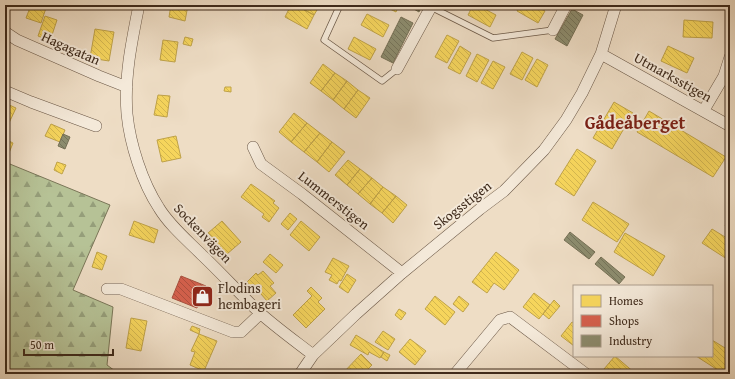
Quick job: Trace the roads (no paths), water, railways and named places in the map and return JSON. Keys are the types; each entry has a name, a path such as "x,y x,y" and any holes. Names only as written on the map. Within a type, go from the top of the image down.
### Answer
{"street":[{"name":"Sockenvägen","path":"139,5 131,50 127,87 127,114 130,135 144,180 159,209 173,226 261,313 313,355"},
{"path":"554,30 566,5"},
{"name":"Skogsstigen","path":"313,355 402,273 480,209 504,192 532,163 555,136 582,93 601,54 616,5"},
{"path":"397,69 431,6"},
{"name":"Hagagatan","path":"5,32 17,40 127,87"},
{"name":"Utmarksstigen","path":"601,54 704,110 730,126"},
{"path":"704,110 724,76 730,57"},
{"path":"5,91 96,126"},
{"name":"Lummerstigen","path":"253,147 261,164 302,194 402,273"},
{"path":"106,289 121,289 233,332 241,332 261,313"},
{"path":"454,374 500,320 510,317 586,374"},
{"path":"300,374 313,355"}],"lane":[{"path":"340,5 324,40 382,81 397,69"},
{"path":"431,6 493,38 554,30"}],"place":[{"name":"Flodins hembageri","path":"203,296"}],"district":[{"name":"Gådeåberget","path":"635,122"}]}
